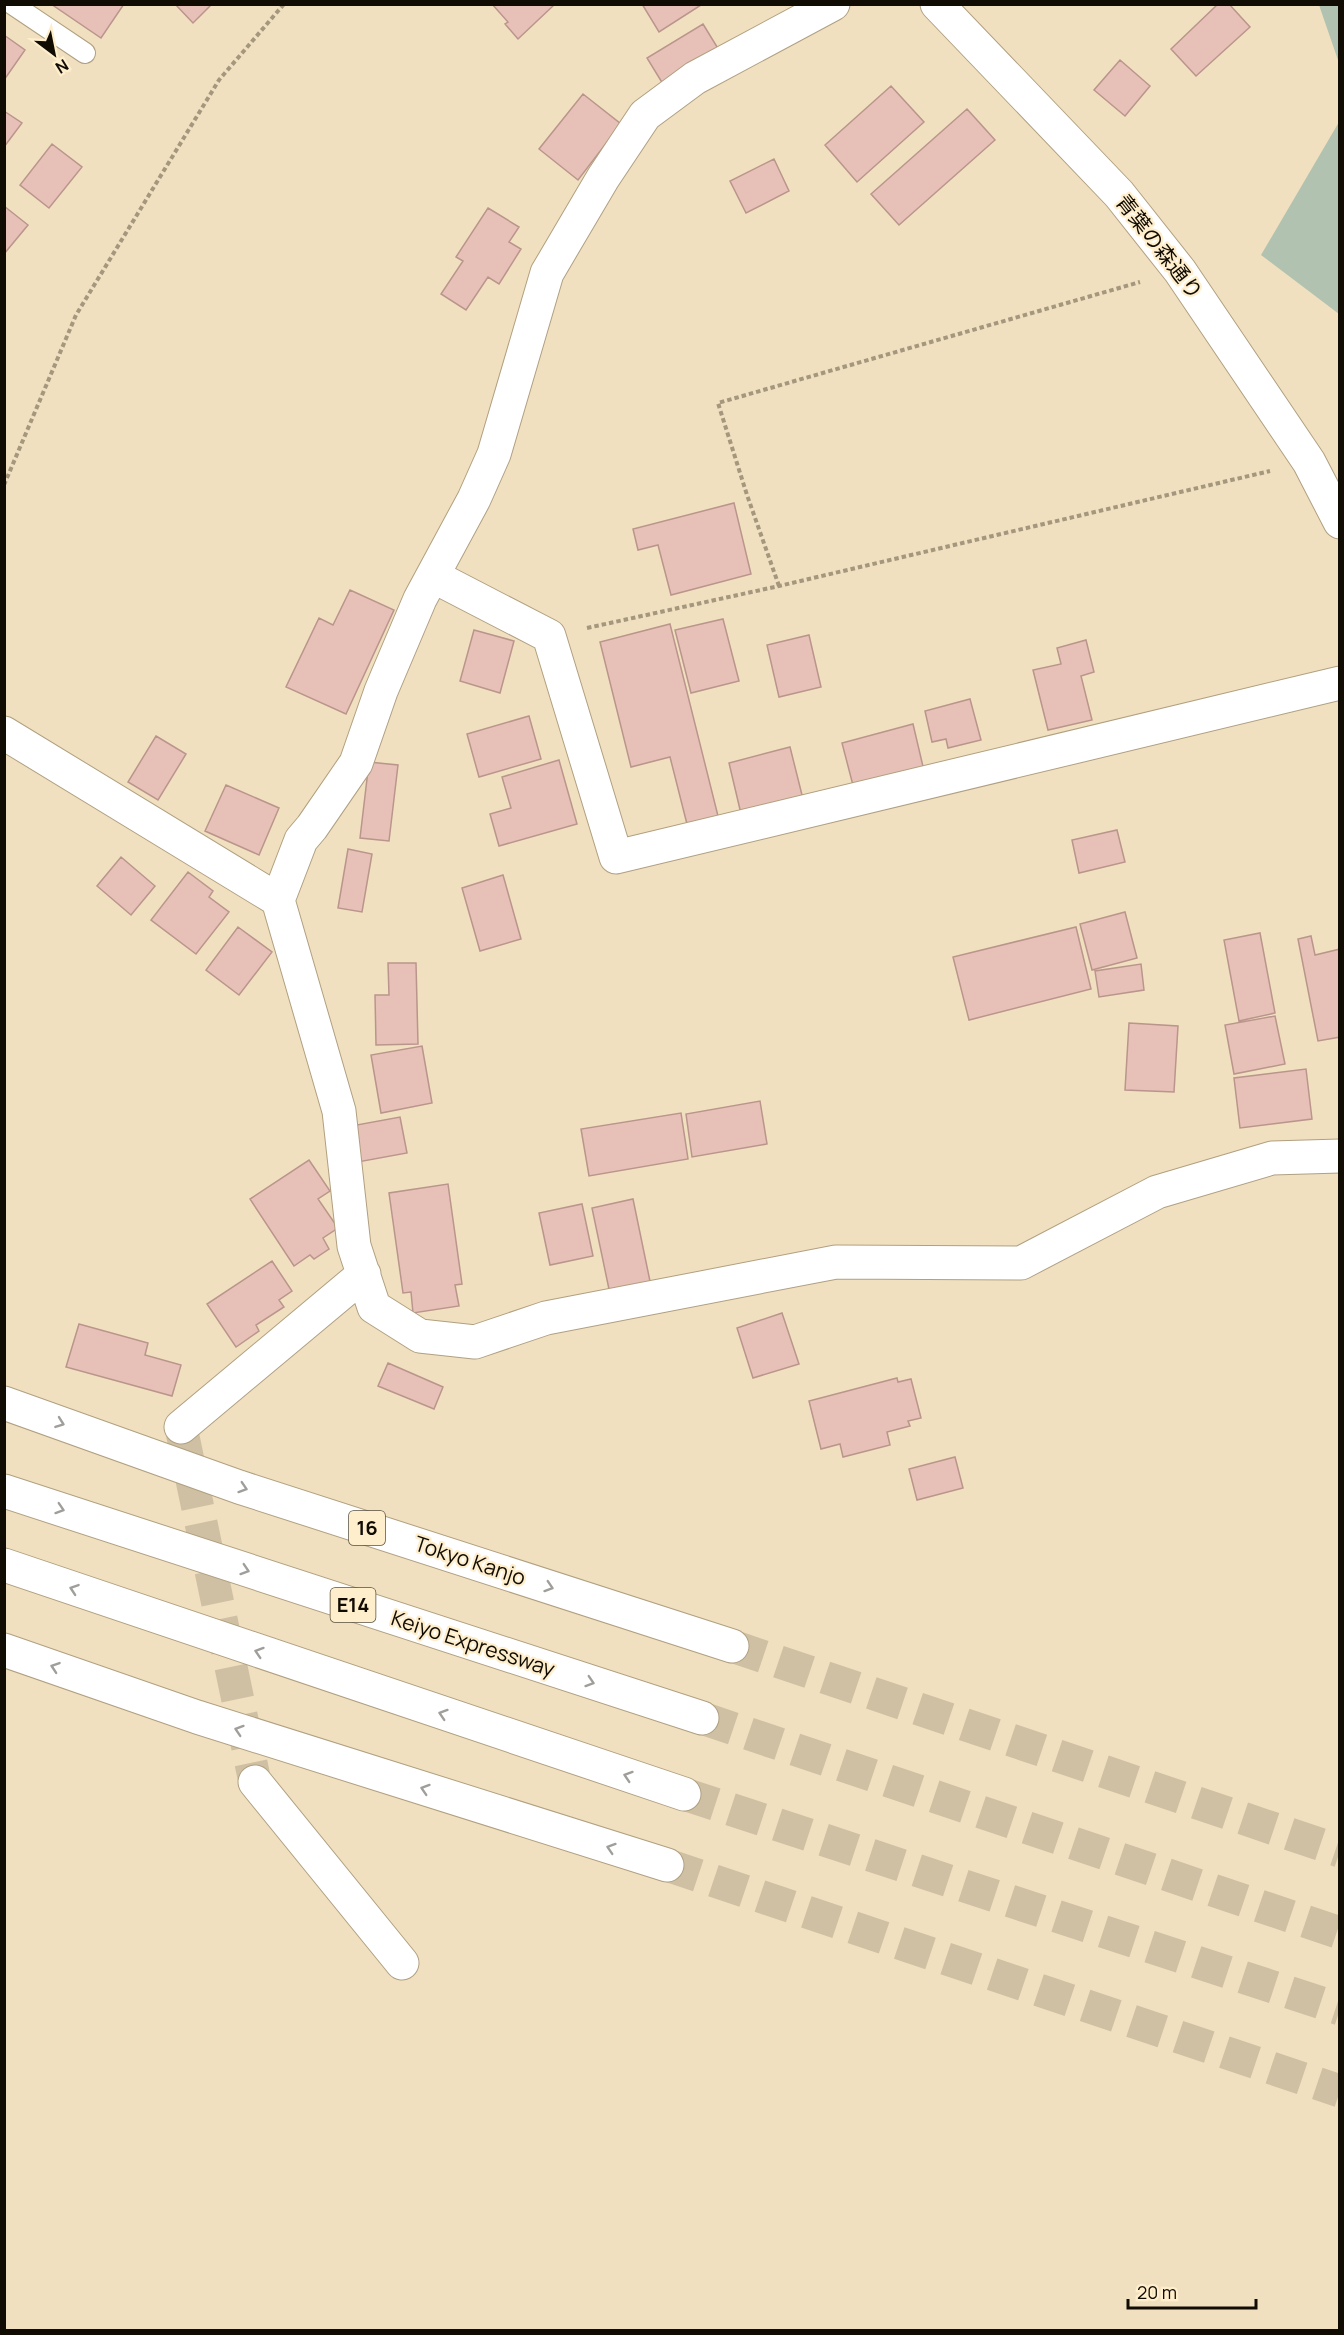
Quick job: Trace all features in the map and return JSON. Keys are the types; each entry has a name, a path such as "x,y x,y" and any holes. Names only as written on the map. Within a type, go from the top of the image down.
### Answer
{"main road":[{"path":"833,4 695,78 645,115 547,273 494,454 474,499 420,599 381,691 356,763 301,840 278,900 339,1111 354,1246 374,1307 420,1336 475,1342 546,1318 836,1262 1021,1263 1157,1192 1272,1158 1340,1156"},
{"name":"青葉の森通り","path":"937,4 1119,194 1180,271 1309,462 1340,522"},
{"path":"433,576 549,636 616,857 1340,683"},
{"path":"4,733 278,900"},
{"path":"181,1427 363,1274"},
{"name":"Tokyo Kanjo","path":"4,1403 239,1487 732,1646"},
{"name":"Keiyo Expressway","path":"4,1491 702,1718"},
{"path":"4,1565 684,1794"},
{"path":"4,1650 197,1717 667,1865"},
{"path":"255,1782 402,1963"}],"lane":[{"path":"12,4 85,53"}],"path":[{"path":"4,485 76,315 219,80 284,4"},
{"path":"779,586 718,403 1180,271"},
{"path":"549,636 779,586 1309,462"}],"green space":[{"path":"1319,5 1339,5 1339,63"},
{"path":"1339,122 1339,314 1261,255"}],"building":[{"path":"51,4 124,4 101,38"},
{"path":"175,4 212,4 193,23"},
{"path":"492,4 555,4 518,39 505,24 508,22"},
{"path":"642,4 701,4 701,5 659,32"},
{"path":"1218,4 1229,4 1250,27 1196,76 1171,49"},
{"path":"703,24 722,55 666,89 647,58"},
{"path":"4,35 25,50 4,80"},
{"path":"1120,60 1150,86 1125,116 1094,90"},
{"path":"891,86 924,122 857,182 825,145"},
{"path":"583,94 621,124 578,180 539,149"},
{"path":"967,109 995,140 899,225 871,194"},
{"path":"4,111 22,123 4,147"},
{"path":"52,144 82,167 49,208 20,185"},
{"path":"774,159 789,191 746,213 730,181"},
{"path":"4,206 28,225 4,254"},
{"path":"488,208 519,227 509,242 521,249 499,284 488,277 466,310 441,294 463,261 456,257"},
{"path":"734,503 751,574 671,595 658,545 638,550 633,529"},
{"path":"350,590 394,610 346,714 286,687 319,618 333,625"},
{"path":"723,619 739,681 691,693 675,630"},
{"path":"670,624 720,824 689,832 670,757 631,767 600,642"},
{"path":"474,630 514,641 500,693 460,681"},
{"path":"809,635 821,687 779,697 767,645"},
{"path":"1086,640 1094,672 1081,676 1092,720 1048,730 1033,670 1061,664 1057,648"},
{"path":"970,699 981,740 948,748 946,739 932,742 925,711"},
{"path":"529,716 541,759 479,777 467,734"},
{"path":"913,724 925,775 855,793 842,743"},
{"path":"156,736 186,754 158,800 128,782"},
{"path":"790,747 804,803 742,818 729,763"},
{"path":"559,760 577,824 499,846 490,814 511,808 502,777"},
{"path":"369,762 398,765 389,841 360,838"},
{"path":"226,785 279,808 259,855 205,831"},
{"path":"1117,830 1125,862 1079,873 1072,840"},
{"path":"348,849 372,854 362,912 338,908"},
{"path":"121,857 155,886 131,915 97,886"},
{"path":"188,872 213,891 209,897 229,912 196,954 151,920"},
{"path":"503,875 521,939 480,951 462,888"},
{"path":"1125,912 1137,958 1092,970 1080,924"},
{"path":"238,927 272,952 239,995 206,970"},
{"path":"1076,927 1091,989 969,1020 953,957"},
{"path":"1260,933 1275,1013 1239,1021 1224,940"},
{"path":"1311,936 1315,955 1340,949 1340,1037 1318,1041 1298,939"},
{"path":"388,963 416,963 418,1044 376,1045 375,995 389,995"},
{"path":"1141,964 1144,990 1099,997 1095,971"},
{"path":"1275,1016 1285,1064 1234,1074 1225,1025"},
{"path":"1129,1023 1178,1026 1174,1092 1125,1090"},
{"path":"422,1046 432,1103 381,1113 371,1055"},
{"path":"1306,1069 1312,1119 1240,1128 1234,1078"},
{"path":"760,1101 767,1144 692,1157 686,1114"},
{"path":"681,1113 688,1159 589,1176 581,1129"},
{"path":"400,1117 407,1153 358,1162 351,1126"},
{"path":"309,1160 330,1191 318,1199 338,1228 323,1238 329,1249 314,1259 310,1255 294,1266 250,1199"},
{"path":"448,1184 462,1284 455,1285 459,1306 413,1313 411,1292 403,1293 389,1193"},
{"path":"633,1199 651,1286 610,1294 592,1208"},
{"path":"582,1204 593,1256 550,1265 539,1213"},
{"path":"272,1261 292,1291 279,1300 284,1307 256,1325 259,1331 236,1347 207,1304"},
{"path":"782,1313 799,1364 753,1378 737,1328"},
{"path":"79,1324 148,1343 145,1355 181,1365 172,1396 66,1367"},
{"path":"388,1363 443,1387 434,1409 378,1386"},
{"path":"897,1378 898,1382 911,1379 921,1418 908,1421 910,1426 887,1432 890,1445 843,1457 840,1444 821,1449 809,1401"},
{"path":"955,1457 963,1488 917,1500 909,1469"}],"tunnel":[{"path":"181,1427 255,1782"},
{"path":"732,1646 1340,1851"},
{"path":"702,1718 1340,1933"},
{"path":"684,1794 1340,2009"},
{"path":"667,1865 1340,2091"}]}
